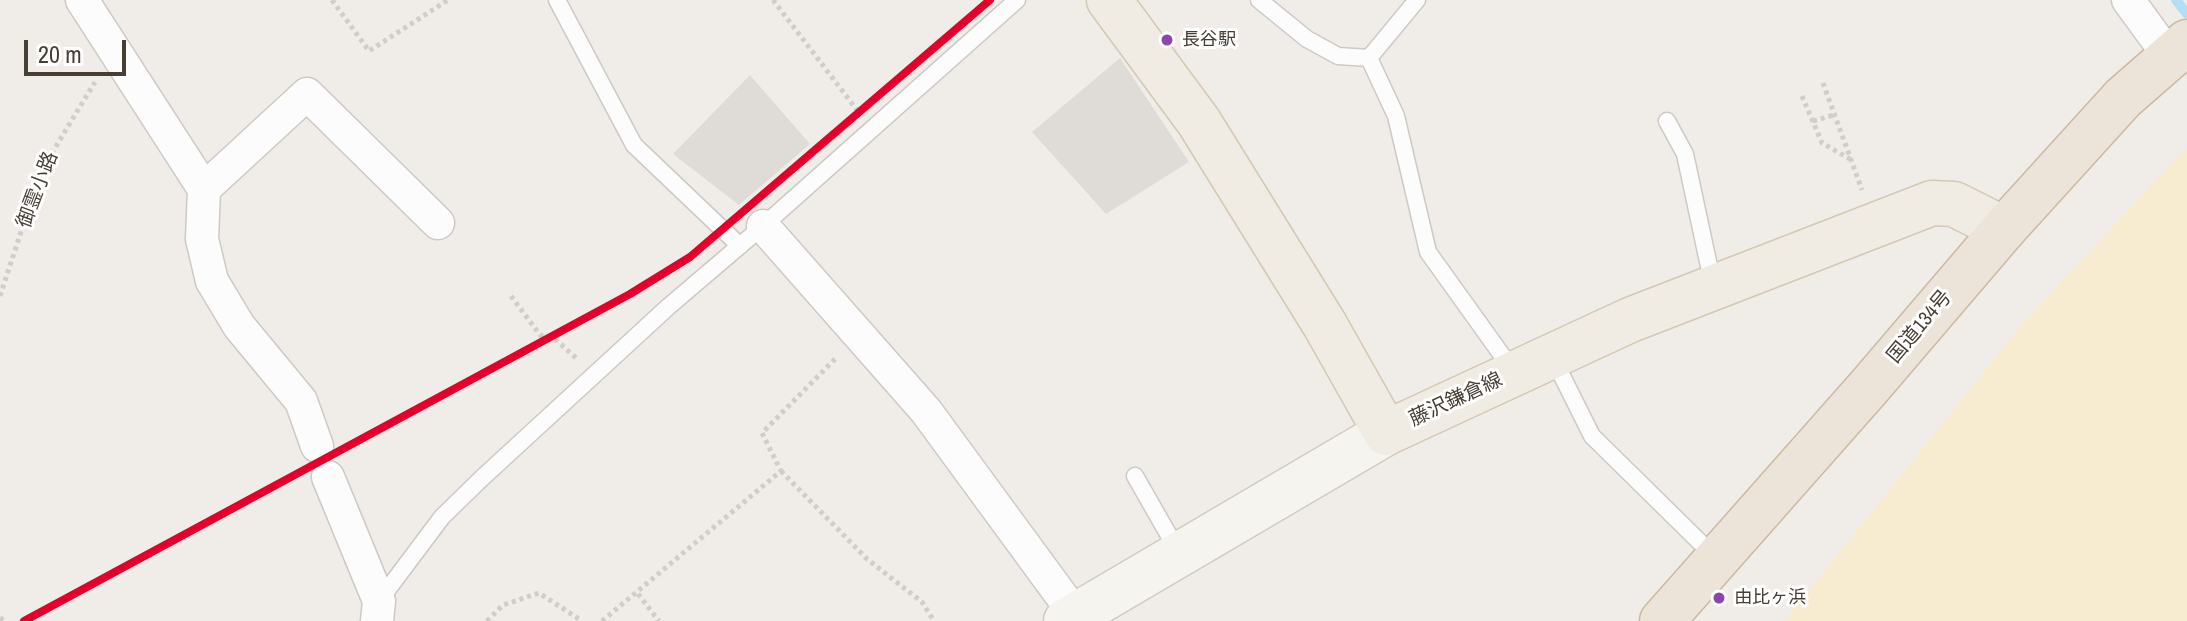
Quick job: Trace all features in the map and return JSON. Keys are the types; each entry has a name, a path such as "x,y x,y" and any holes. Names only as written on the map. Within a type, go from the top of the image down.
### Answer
{"highway":[{"name":"国道134号","path":"1662,621 2004,229 2123,98 2178,49"}],"main road":[{"name":"藤沢鎌倉線","path":"1109,0 1207,136 1325,325 1386,433 1533,364 1713,287 1932,203 1954,204 2004,229"}],"street":[{"path":"82,0 204,189 202,239 212,281 239,326 301,401 317,446"},
{"path":"2128,0 2178,49"},
{"path":"204,189 307,94 438,223"},
{"path":"752,236 860,333 926,411 1074,619 1386,433"},
{"path":"328,477 378,611"}],"lane":[{"path":"557,0 634,145 752,236"},
{"path":"378,611 442,517 668,307 873,130 1017,0"},
{"path":"1259,0 1307,39 1338,56 1369,58"},
{"path":"1369,58 1417,0"},
{"path":"1369,58 1396,116 1428,252 1533,364 1592,436 1718,560"},
{"path":"1667,121 1685,154 1713,287"},
{"path":"1135,476 1180,554"}],"path":[{"path":"332,0 369,51 448,0"},
{"path":"773,0 873,130"},
{"name":"御霊小路","path":"0,296 41,171 77,106 117,52"},
{"path":"1823,83 1857,177"},
{"path":"1802,96 1822,143 1850,159"},
{"path":"1813,121 1834,115"},
{"path":"511,296 540,335 556,340"},
{"path":"860,333 762,433 781,471 867,559 922,602 934,621"},
{"path":"602,621 638,594 781,471"},
{"path":"487,621 503,605 539,593 582,621"},
{"path":"638,594 659,621"},
{"path":"0,618 5,621"}],"sand":[{"name":"由比ヶ浜","path":"2187,146 2187,621 1784,621 2021,325"}],"shaded area":[{"path":"1120,58 1189,162 1106,214 1032,132"},
{"path":"750,75 810,144 739,205 673,154"}],"waterway":[{"path":"2176,0 2187,14"}],"transit line":[{"path":"24,621 630,294 690,257 990,0"}],"place":[{"name":"長谷駅","path":"1167,40"},
{"name":"由比ヶ浜","path":"1719,598"}]}
